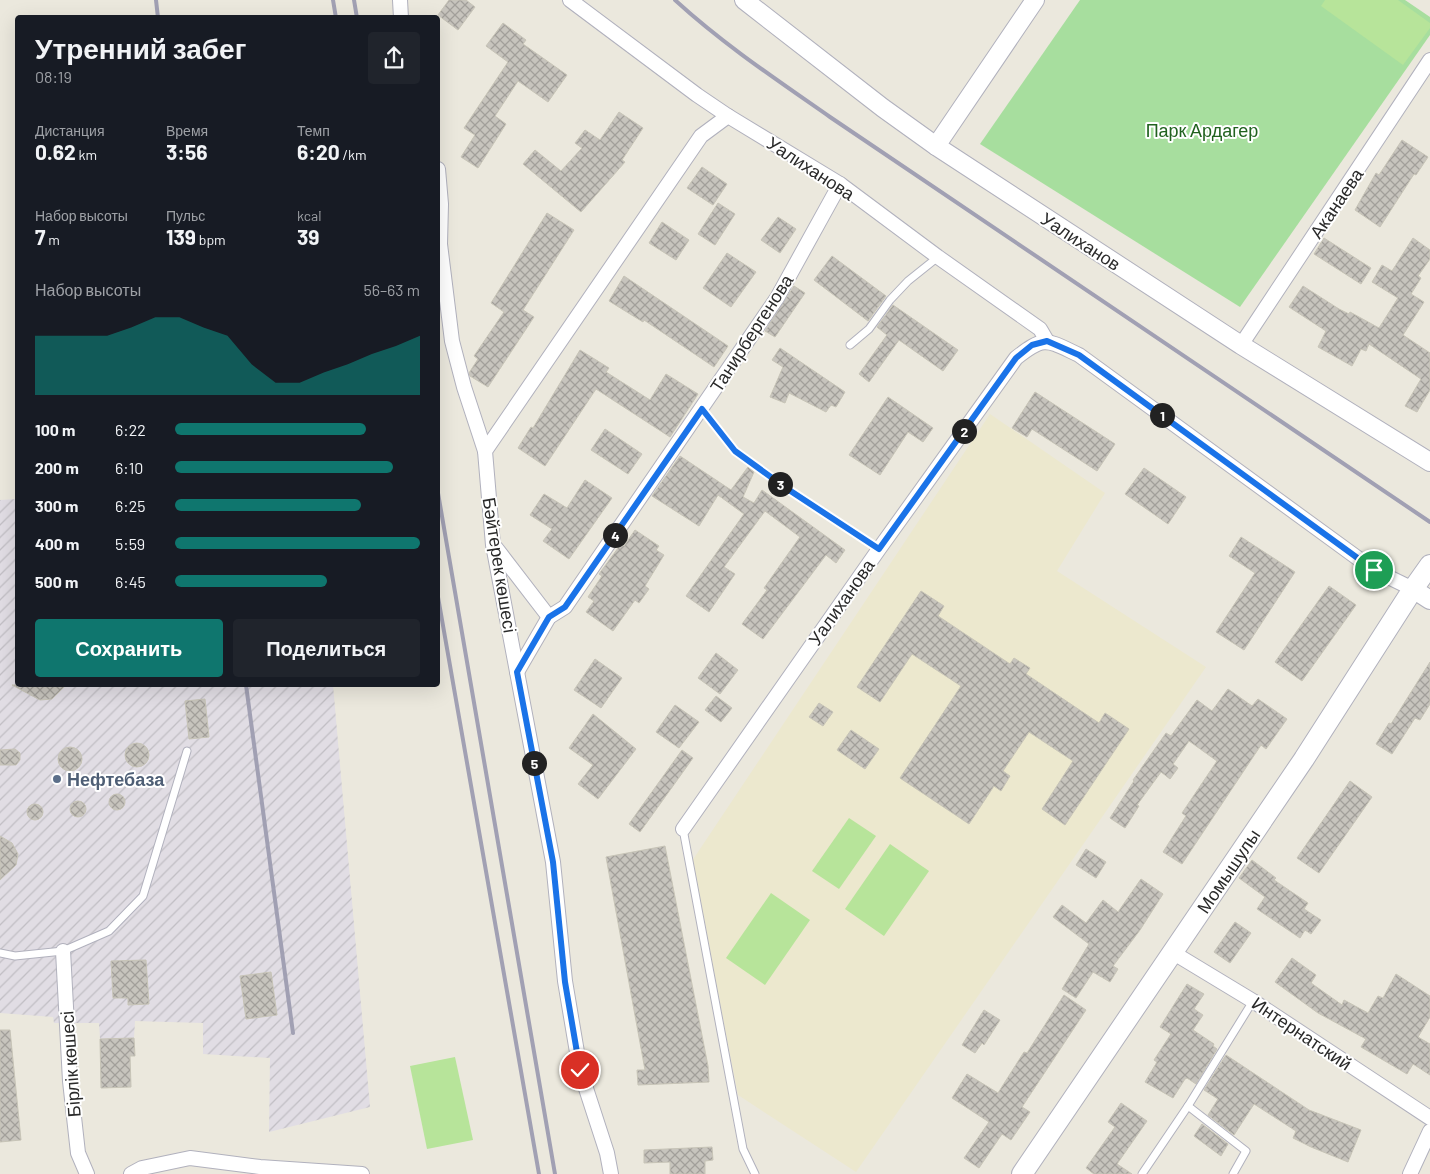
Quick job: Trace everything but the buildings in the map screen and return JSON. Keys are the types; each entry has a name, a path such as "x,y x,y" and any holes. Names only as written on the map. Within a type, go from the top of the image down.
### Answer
{"main road":[{"name":"Момышулы","path":"1022,1174 1304,759 1430,565"}],"street":[{"path":"400,0 401,15"},
{"name":"Уалиханова","path":"570,0 728,116 840,184 938,258 1040,329 1047,341 1079,355 1374,570 1413,589"},
{"name":"Уалиханов","path":"744,0 883,108 936,146 1241,345 1430,462"},
{"path":"936,146 1034,0"},
{"name":"Аканаева","path":"1241,345 1430,60"},
{"path":"485,451 701,136 728,116"},
{"name":"Танирбергенова","path":"517,672 549,617 565,607 777,298 840,184"},
{"path":"440,192 440,244 452,342 485,451"},
{"name":"Уалиханова","path":"683,829 879,549 1016,358 1032,345 1047,341"},
{"name":"Бәйтерек көшесі","path":"485,451 493,545 553,862 565,982 580,1070 607,1153 611,1174"},
{"path":"493,545 549,617"},
{"path":"1413,589 1430,600"},
{"name":"Бірлік көшесі","path":"63,951 70,1081 78,1153 87,1174"},
{"name":"Интернатский","path":"1172,952 1253,1001 1430,1118"},
{"path":"1410,1174 1430,1131"},
{"path":"131,1174 142,1168 190,1158 260,1167 362,1174"}],"lane":[{"path":"850,345 869,329 890,300 908,281 938,258"},
{"path":"702,409 735,451 786,488 879,549"},
{"path":"0,953 15,956 63,951 109,931 143,896 187,751"},
{"path":"683,829 743,1149 755,1174"},
{"path":"1142,1174 1188,1106 1253,1001"},
{"path":"1188,1106 1246,1151 1233,1174"}],"shaded area":[{"path":"990,414 1105,493 1057,571 1206,667 856,1172 738,1095 692,861"},
{"path":"15,499 15,687 333,687 370,1107 269,1132 270,1058 203,1054 203,1023 135,1021 134,1038 100,1039 99,1023 54,1023 53,1017 0,1013 0,500"}],"green space":[{"name":"Парк Ардагер","path":"1080,0 1405,0 1430,17 1430,35 1240,307 980,144"},
{"path":"1325,0 1398,0 1430,23 1430,28 1403,65 1321,6"},
{"path":"849,818 876,836 839,889 812,871"},
{"path":"890,844 929,871 884,936 845,909"},
{"path":"771,893 810,920 765,985 726,958"},
{"path":"455,1057 473,1140 427,1149 410,1066"}],"railway":[{"path":"156,0 158,15"},
{"path":"333,0 336,15"},
{"path":"354,0 356,15"},
{"path":"675,0 731,47 830,117 1430,522"},
{"path":"440,505 555,1174"},
{"path":"440,608 539,1174"},
{"path":"246,687 293,1033"}],"place":[{"name":"Нефтебаза","path":"57,779"}],"route":[{"path":"580,1070 565,982 553,862 517,672 549,617 565,607 702,409 735,451 786,488 879,549 1016,358 1032,345 1047,341 1079,355 1374,570"}]}
